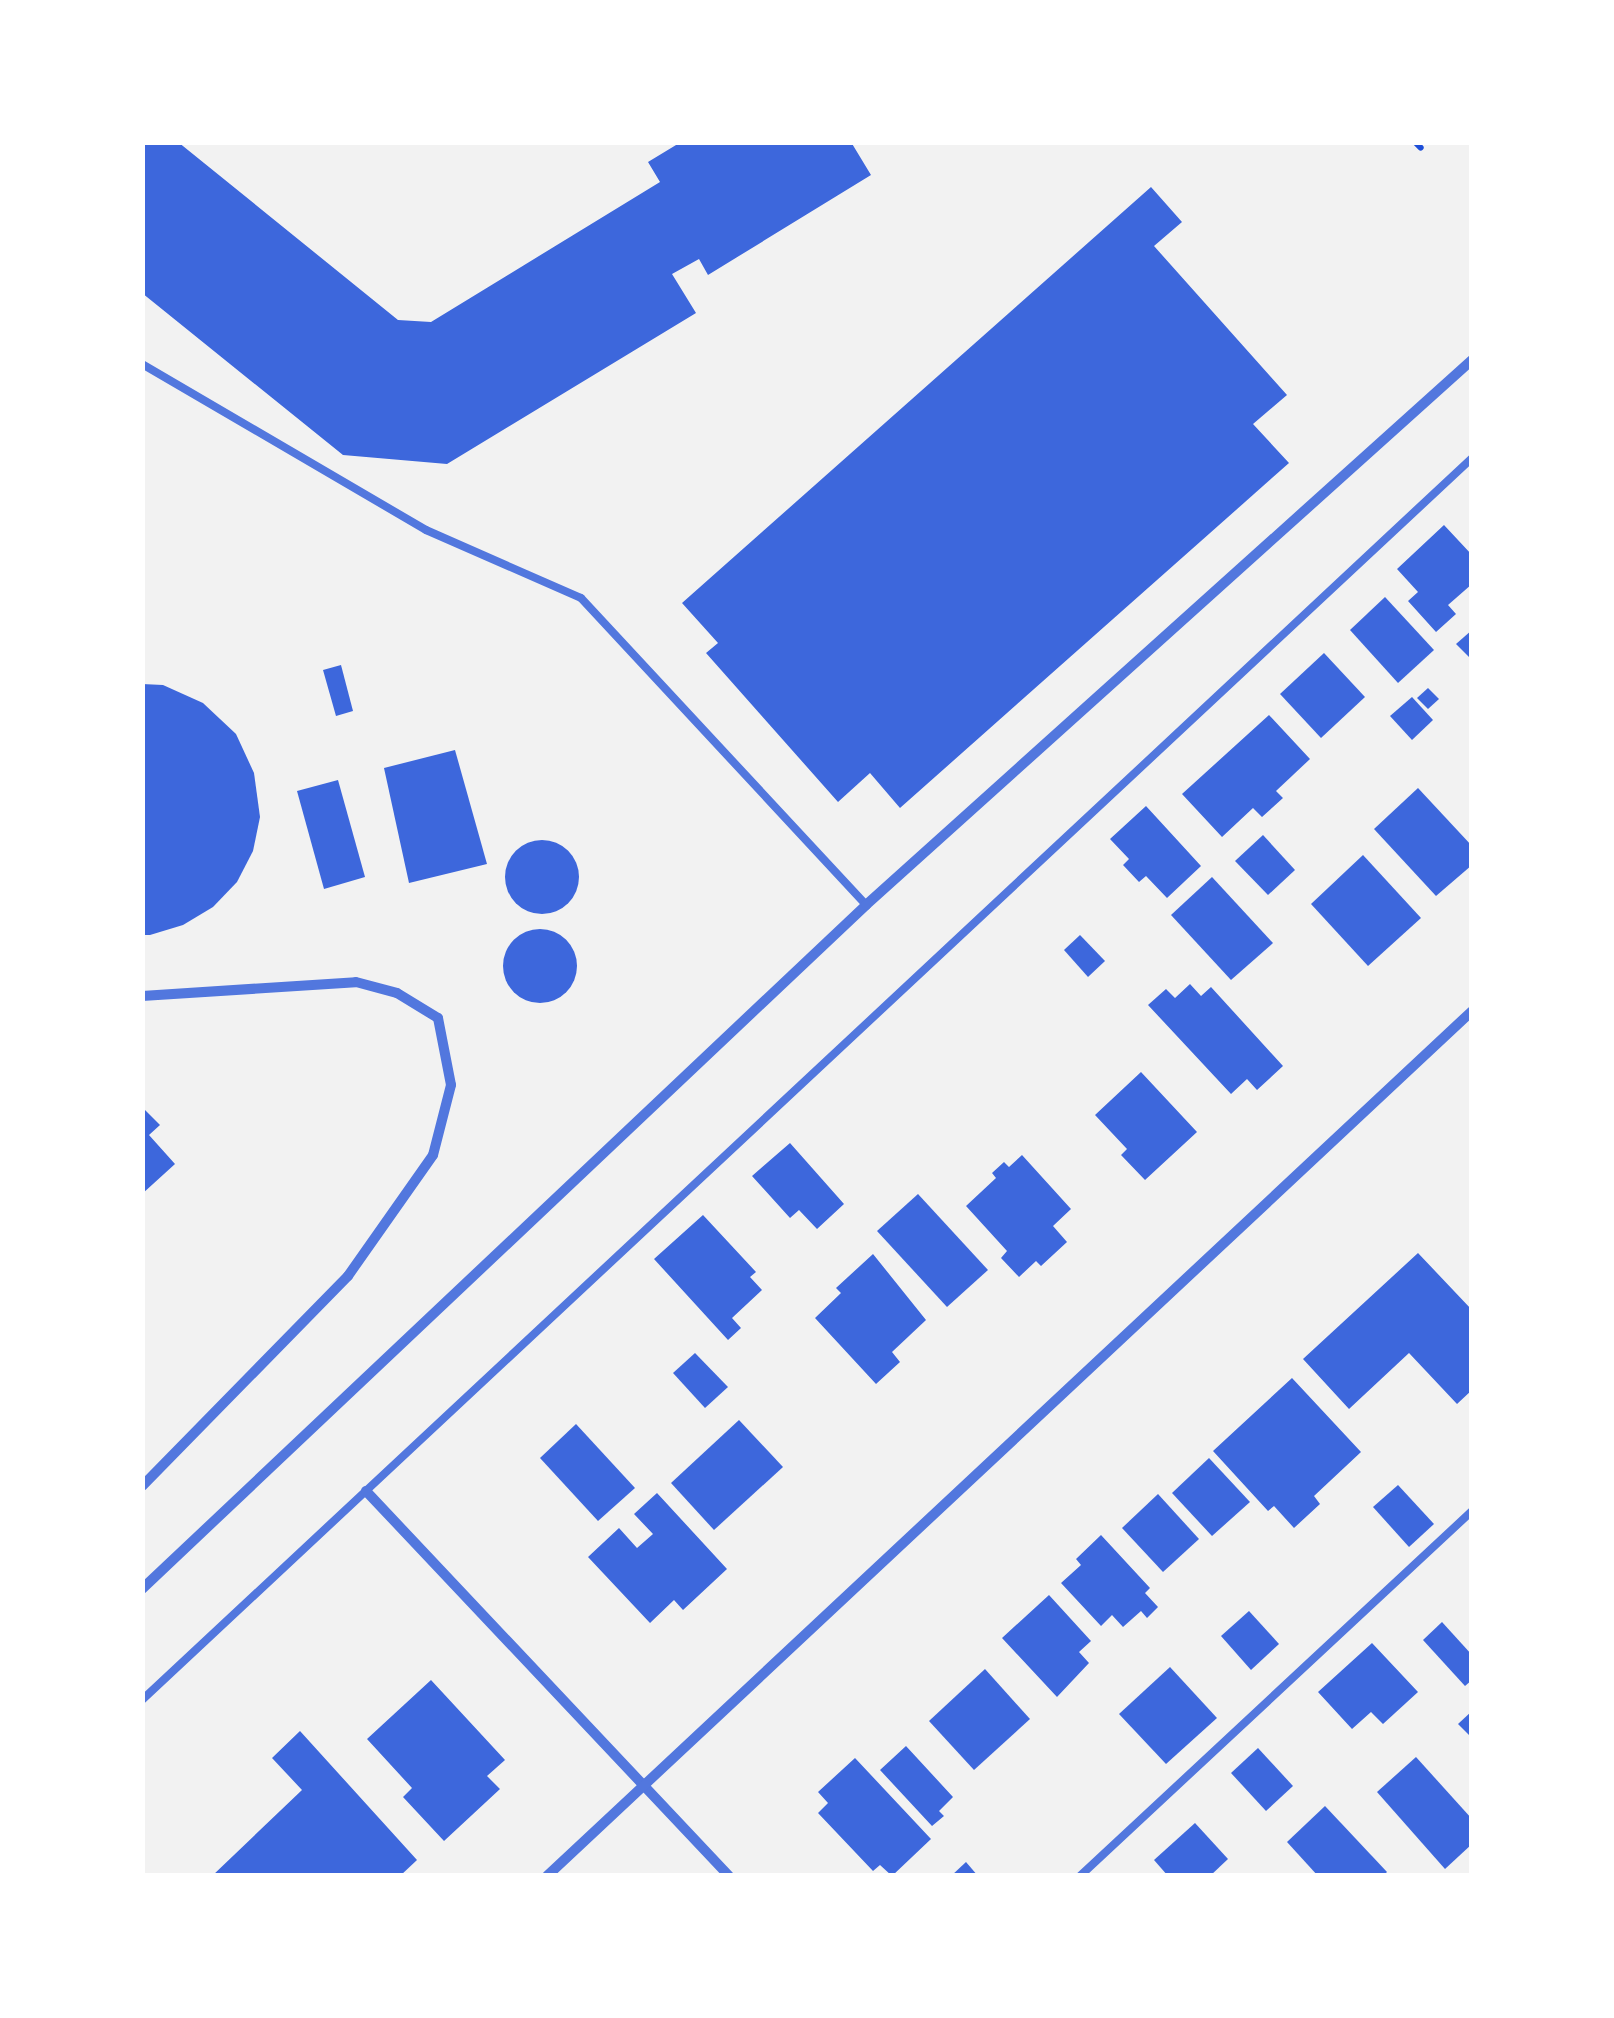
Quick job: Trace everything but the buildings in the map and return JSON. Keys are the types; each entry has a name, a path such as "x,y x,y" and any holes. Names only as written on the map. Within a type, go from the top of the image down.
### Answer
{"street":[{"path":"142,1589 866,905 1472,360"},
{"path":"142,996 356,982 397,993 438,1018 451,1085 433,1155 348,1276 142,1486"},
{"path":"547,1876 1472,1011"},
{"path":"366,1490 729,1876"}],"lane":[{"path":"142,364 426,530 581,598 866,905"},
{"path":"142,1700 1472,458"},
{"path":"1080,1876 1472,1511"}]}
